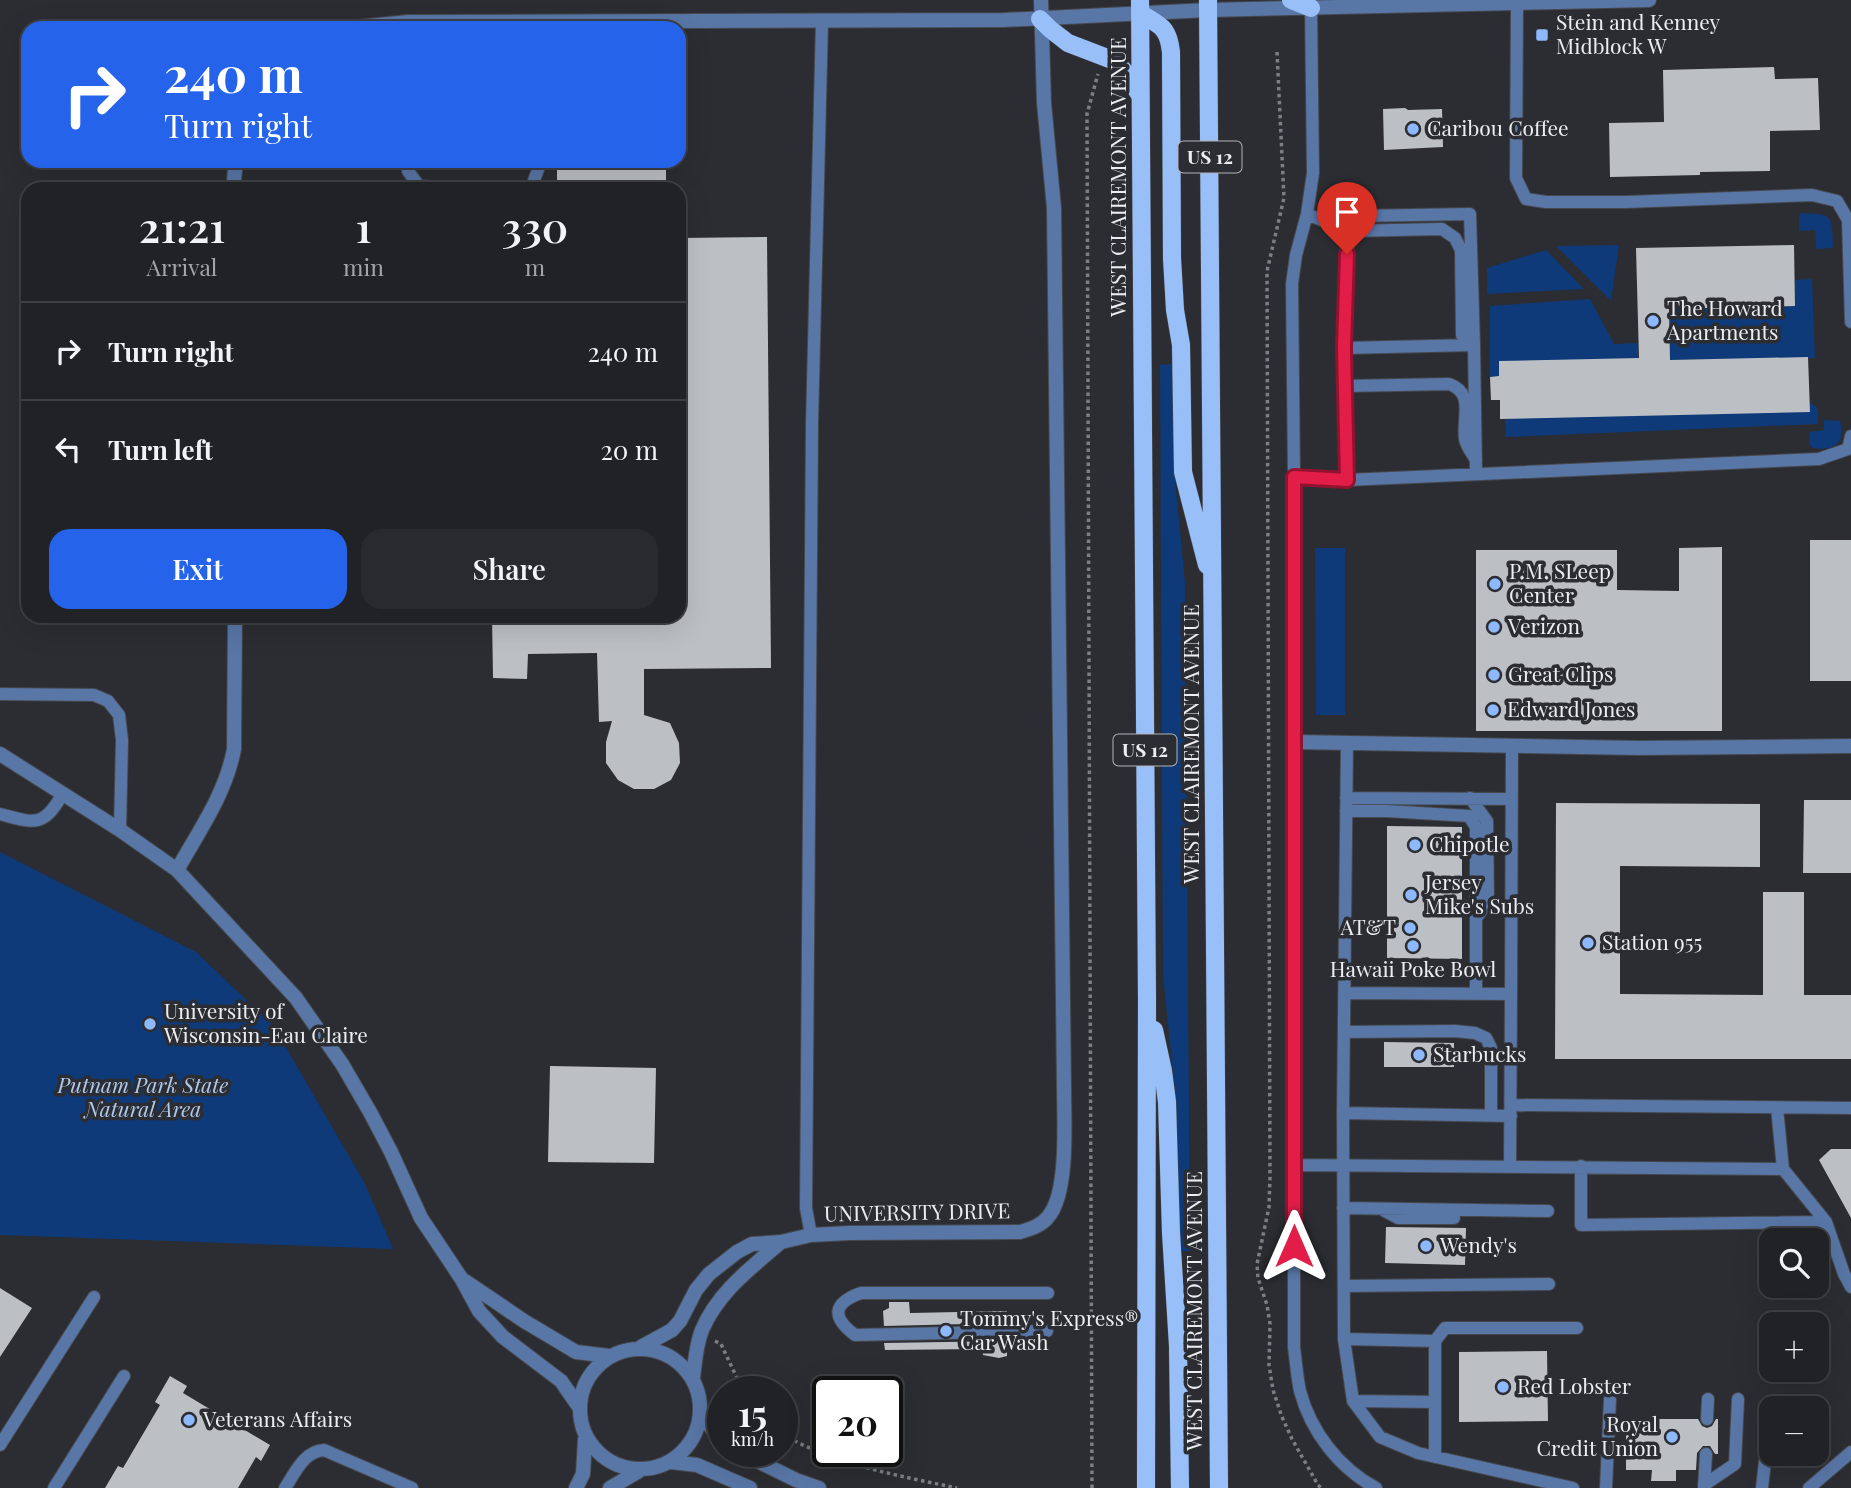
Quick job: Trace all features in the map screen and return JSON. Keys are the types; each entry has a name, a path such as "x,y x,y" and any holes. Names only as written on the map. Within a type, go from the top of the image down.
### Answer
{"main road":[{"path":"1291,0 1311,8"},
{"name":"WEST CLAIREMONT AVENUE","path":"1208,5 1219,1488"},
{"path":"1140,6 1165,29 1170,39 1172,258 1175,310 1181,345 1183,472 1214,589"},
{"name":"WEST CLAIREMONT AVENUE","path":"1140,6 1147,999 1146,1488"},
{"path":"1041,19 1068,43 1118,64 1141,97"},
{"path":"1147,999 1167,1102 1178,1346 1180,1488"}],"street":[{"path":"1041,0 1041,19"},
{"path":"686,21 1041,19 1140,6 1311,8 1649,0"},
{"name":"UNIVERSITY DRIVE","path":"641,1348 672,1330 709,1274 722,1262 752,1244 781,1242 811,1235 849,1233 1020,1232 1038,1226 1049,1217 1057,1203 1063,1181 1064,1074 1054,208 1044,103 1041,19"},
{"path":"177,870 222,790 230,769 234,749 235,623"},
{"path":"1294,742 1639,748 1851,746"},
{"path":"0,754 120,830 177,870 296,998 370,1112 421,1218 461,1278 479,1311 503,1337 561,1381 579,1407"},
{"name":"UNIVERSITY DRIVE","path":"693,1378 701,1332 712,1311 739,1278 781,1242"},
{"path":"461,1278 576,1352 609,1356"},
{"path":"576,1488 583,1474 585,1439 579,1407 584,1386 594,1369 609,1356 625,1350 641,1348 662,1353 679,1364 693,1378 700,1412 697,1431 685,1449 671,1462 639,1471 610,1488"},
{"path":"700,1412 707,1422"},
{"path":"585,1439 600,1455 620,1466 639,1471"},
{"path":"671,1462 696,1465 750,1488"},
{"path":"770,1467 819,1488"}],"lane":[{"path":"1517,4 1516,178 1526,199 1546,202 1626,202 1812,195 1837,201 1848,220 1851,322"},
{"path":"1311,8 1313,173 1292,284 1294,1348 1300,1390 1309,1417 1321,1438 1353,1473 1376,1488"},
{"path":"811,1235 806,1208 812,424 822,21"},
{"path":"1307,214 1348,231 1442,229 1455,238 1461,250 1462,335 1474,345"},
{"path":"1347,480 1344,348 1348,231 1356,215 1470,214 1476,467"},
{"path":"1344,348 1474,345"},
{"path":"1345,386 1449,384 1458,388 1464,396 1465,442 1476,467"},
{"path":"1294,477 1347,480 1476,467 1819,459 1848,449 1851,436"},
{"path":"0,694 94,695 108,701 120,715 120,830"},
{"path":"1347,743 1343,1113 1344,1339 1353,1401 1380,1437 1418,1453 1573,1488"},
{"path":"1510,1166 1512,746"},
{"path":"0,814 24,821 35,821 44,818 62,795"},
{"path":"1470,799 1487,821 1488,901 1477,917"},
{"path":"1346,804 1512,799"},
{"path":"1346,804 1386,811 1469,816 1476,827 1476,993"},
{"path":"1345,993 1511,995"},
{"path":"1344,1032 1455,1031 1475,1033 1486,1038 1492,1048 1491,1115"},
{"path":"1777,1108 1783,1169 1826,1222 1851,1287"},
{"path":"1343,1113 1491,1115 1511,1111 1851,1108"},
{"path":"1294,1165 1783,1169"},
{"path":"1581,1166 1581,1225 1826,1222"},
{"path":"1343,1208 1548,1211"},
{"path":"1344,1286 1549,1283"},
{"path":"1047,1331 855,1335 838,1319 839,1308 846,1299 861,1293 1048,1293"},
{"path":"0,1446 94,1297"},
{"path":"1435,1457 1436,1341 1445,1328 1577,1328"},
{"path":"1344,1339 1436,1341"},
{"path":"72,1488 56,1484 124,1376"},
{"path":"1606,1488 1610,1399"},
{"path":"1707,1419 1708,1399"},
{"path":"1704,1487 1735,1464 1738,1399"},
{"path":"1353,1401 1436,1402"},
{"path":"285,1488 308,1455 316,1450 324,1450 412,1488"},
{"path":"1809,1488 1851,1452"},
{"path":"1704,1487 1706,1454"},
{"path":"1762,1488 1764,1466"}],"path":[{"path":"1277,52 1284,198 1267,271 1270,1177 1269,1207 1256,1264 1270,1324 1269,1365 1273,1390 1292,1439 1318,1487"},
{"path":"1093,1488 1087,114 1103,56"},
{"path":"701,1332 720,1344 736,1376"},
{"path":"798,1441 821,1452 874,1469 957,1488"}],"green space":[{"path":"1801,213 1819,214 1829,218 1832,228 1831,248 1816,249 1815,230 1799,231"},
{"path":"1619,245 1611,301 1556,246"},
{"path":"1546,250 1584,289 1487,294 1487,268"},
{"path":"1812,279 1815,358 1670,360 1669,309 1795,306 1795,280"},
{"path":"1590,299 1614,344 1638,343 1638,358 1490,377 1490,306"},
{"path":"1173,364 1174,469 1185,583 1190,1251 1182,1251 1176,1194 1175,1092 1163,975 1160,365"},
{"path":"1809,402 1818,408 1818,424 1506,437 1505,419"},
{"path":"1824,420 1840,421 1840,440 1832,447 1813,448 1810,445 1809,432 1824,430"},
{"path":"1315,548 1345,548 1345,715 1316,715"},
{"name":"Putnam Park State Natural Area","path":"0,852 196,952 273,1025 365,1184 393,1249 0,1235"}],"building":[{"path":"1774,67 1775,79 1818,78 1820,130 1770,131 1770,171 1610,177 1609,123 1664,122 1663,70"},
{"name":"Caribou Coffee","path":"1383,109 1442,109 1443,147 1384,150"},
{"path":"557,168 666,168 666,182 557,182"},
{"path":"767,237 771,668 644,669 644,715 670,723 679,743 680,763 671,780 654,789 634,789 618,780 606,763 606,742 612,721 599,722 597,653 528,654 527,679 493,678 492,623 686,623 686,238"},
{"name":"The Howard Apartments","path":"1794,245 1795,306 1669,309 1670,360 1808,357 1810,412 1500,419 1500,400 1491,400 1490,377 1499,376 1499,361 1639,358 1636,248"},
{"path":"1810,540 1851,540 1851,681 1810,681"},
{"path":"1722,547 1722,731 1476,731 1476,550 1617,550 1617,590 1679,591 1679,548"},
{"path":"1804,800 1851,800 1851,873 1803,873"},
{"name":"Station 955","path":"1556,803 1760,804 1760,867 1620,866 1620,994 1763,995 1763,892 1804,892 1804,995 1851,995 1851,1059 1555,1059"},
{"path":"1387,826 1462,827 1462,959 1387,958"},
{"name":"Starbucks","path":"1384,1042 1454,1043 1454,1067 1384,1067"},
{"path":"550,1066 656,1068 654,1163 548,1162"},
{"path":"1831,1149 1851,1149 1851,1218 1819,1160"},
{"name":"Wendy's","path":"1386,1227 1466,1228 1465,1265 1385,1263"},
{"path":"0,1288 32,1308 0,1357"},
{"path":"889,1302 909,1302 910,1313 1007,1311 1007,1323 884,1326 883,1311 889,1308"},
{"path":"1007,1341 1007,1356 999,1358 983,1355 982,1349 885,1350 884,1343"},
{"name":"Red Lobster","path":"1547,1351 1548,1421 1459,1422 1459,1352"},
{"name":"Veterans Affairs","path":"170,1376 187,1386 183,1393 270,1445 261,1461 256,1457 238,1488 105,1488 118,1466 123,1468 160,1405 155,1402"},
{"name":"Royal Credit Union","path":"1626,1419 1698,1419 1702,1426 1707,1428 1718,1419 1718,1454 1715,1454 1710,1446 1703,1446 1697,1453 1696,1470 1676,1470 1676,1481 1651,1481 1652,1470 1626,1470"}],"place":[{"name":"Stein and Kenney Midblock W","path":"1542,35"},
{"name":"Caribou Coffee","path":"1413,129"},
{"name":"The Howard Apartments","path":"1653,321"},
{"name":"P.M. SLeep Center","path":"1495,584"},
{"name":"Verizon","path":"1494,627"},
{"name":"Great Clips","path":"1494,675"},
{"name":"Edward Jones","path":"1493,710"},
{"name":"Chipotle","path":"1415,845"},
{"name":"Jersey Mike's Subs","path":"1411,895"},
{"name":"AT&T","path":"1410,928"},
{"name":"Station 955","path":"1588,943"},
{"name":"Hawaii Poke Bowl","path":"1413,946"},
{"name":"University of Wisconsin-Eau Claire","path":"150,1024"},
{"name":"Starbucks","path":"1419,1055"},
{"name":"Wendy's","path":"1426,1246"},
{"name":"Tommy's Express® Car Wash","path":"946,1331"},
{"name":"Red Lobster","path":"1503,1387"},
{"name":"Veterans Affairs","path":"189,1420"},
{"name":"Royal Credit Union","path":"1672,1437"}],"route":[{"path":"1294,1246 1294,477 1347,480 1344,348 1347,254"}]}
